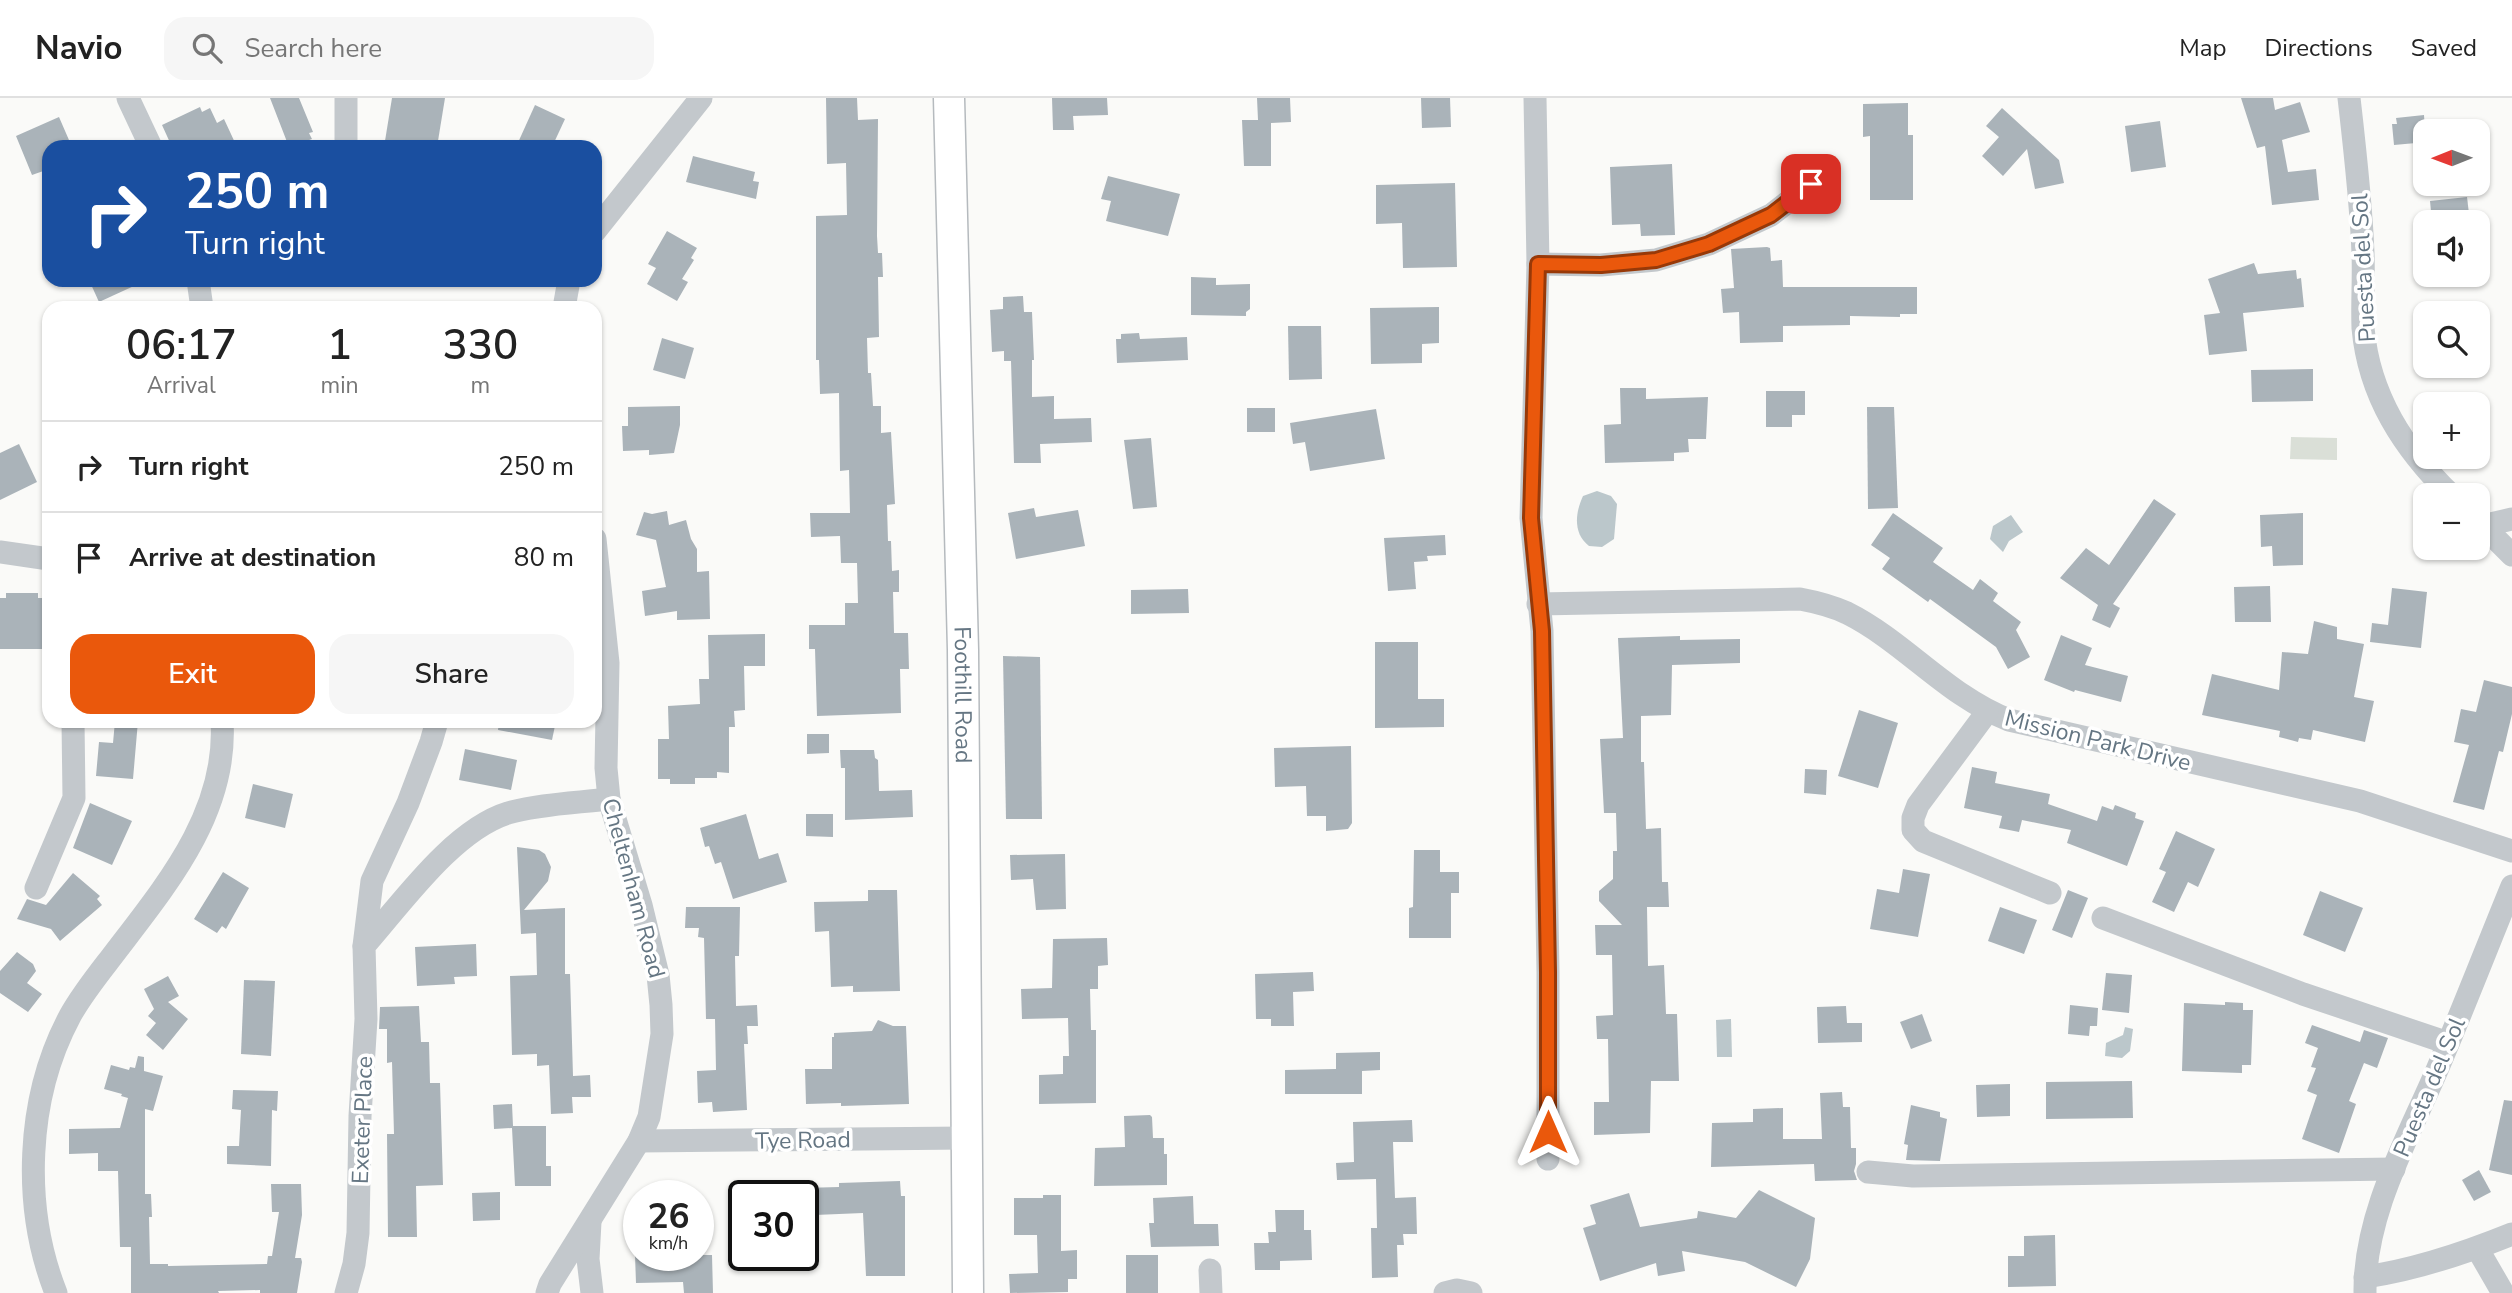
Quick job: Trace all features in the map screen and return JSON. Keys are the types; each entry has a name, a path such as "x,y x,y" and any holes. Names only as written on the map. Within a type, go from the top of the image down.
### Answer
{"main road":[{"name":"Foothill Road","path":"949,98 962,650 968,1293"}],"street":[{"path":"128,98 148,140"},
{"path":"346,98 346,140"},
{"path":"602,222 701,98"},
{"path":"1535,98 1538,264 1531,518 1542,631 1548,946 1548,1159"},
{"name":"Puesta del Sol","path":"2349,98 2360,191 2363,328 2369,364 2380,399 2396,431 2410,451 2440,483"},
{"path":"1538,264 1601,265 1656,260 1709,244 1771,215 1811,184"},
{"path":"2490,522 2512,519"},
{"path":"2490,534 2512,555"},
{"path":"0,552 42,558"},
{"name":"Mission Park Drive","path":"1538,604 1800,599 1818,603 1858,620 1912,657 1966,700 2009,720 2360,801 2512,851"},
{"name":"Cheltenham Road","path":"547,1293 639,1141 649,1117 662,1034 658,975 641,905 608,799 608,663 602,606"},
{"path":"1987,712 1918,805 1913,818 1913,830 1923,841 2050,892"},
{"path":"36,888 74,798 73,728"},
{"path":"56,1293 36,1217 34,1168 43,1089 54,1052 71,1015 166,885 190,846 215,791 222,763 222,728"},
{"name":"Exeter Place","path":"346,1293 354,1264 358,1233 360,1116 366,1019 364,946 372,881 408,803 435,728"},
{"path":"364,946 448,851 481,825 520,811 608,799"},
{"name":"Puesta del Sol","path":"2365,1285 2372,1232 2394,1169 2512,886"},
{"path":"2103,918 2311,997 2448,1043"},
{"name":"Tye Road","path":"639,1141 967,1138"},
{"path":"1867,1172 1913,1176 2394,1169"},
{"path":"591,1219 588,1259 592,1293"},
{"path":"2365,1285 2391,1273 2477,1248 2512,1234"},
{"path":"2477,1248 2503,1293"},
{"path":"1445,1293 1457,1290 1471,1293"}],"shaded area":[{"path":"2291,437 2337,438 2337,460 2290,459"},
{"path":"1597,491 1611,496 1617,504 1614,539 1602,547 1589,546 1580,536 1577,523 1583,496"},
{"path":"2011,515 2023,532 2009,541 2003,552 1990,539 1993,526"},
{"path":"1731,1019 1732,1057 1717,1057 1716,1020"},
{"path":"2125,1027 2133,1029 2130,1051 2122,1058 2105,1056 2106,1043 2123,1035"}],"building":[{"path":"270,98 299,98 313,132 309,133 312,139 309,140 286,140"},
{"path":"392,98 445,98 438,140 385,140"},
{"path":"826,98 857,98 858,120 878,119 877,236 878,253 882,253 883,277 878,277 879,337 867,338 868,373 871,373 873,406 881,406 881,433 891,432 895,504 887,505 888,541 891,541 892,571 899,570 899,592 893,592 894,633 908,633 909,669 900,669 901,713 817,716 815,649 809,649 809,625 845,625 845,603 858,603 857,563 841,563 840,536 811,537 810,513 850,513 849,470 840,471 839,393 820,394 819,360 816,360 816,216 847,215 846,163 827,164"},
{"path":"1052,98 1107,98 1108,115 1073,116 1074,130 1053,130"},
{"path":"1257,98 1290,98 1291,122 1271,123 1271,166 1244,166 1242,120 1258,120"},
{"path":"1421,98 1450,98 1451,127 1422,128"},
{"path":"2241,98 2273,98 2275,110 2300,102 2310,132 2282,140 2288,172 2316,169 2319,200 2272,205 2265,146 2257,148"},
{"path":"1908,103 1908,135 1913,135 1913,200 1870,200 1870,136 1863,137 1863,104"},
{"path":"535,105 565,119 555,140 519,140"},
{"path":"200,107 202,112 210,108 217,123 224,119 234,140 169,140 162,125"},
{"path":"2002,108 2059,160 2064,183 2035,189 2027,149 2003,176 1982,156 1999,137 1986,126"},
{"path":"2424,115 2424,119 2413,119 2413,143 2394,145 2392,124 2397,124 2396,118"},
{"path":"59,117 69,140 42,140 42,171 32,175 16,136"},
{"path":"2160,121 2166,167 2131,172 2125,126"},
{"path":"693,156 755,172 753,181 759,182 756,199 686,182"},
{"path":"1672,164 1675,235 1641,236 1640,224 1612,225 1610,167"},
{"path":"1108,176 1180,194 1168,236 1106,221 1111,201 1101,199"},
{"path":"1455,183 1457,267 1403,268 1402,223 1376,224 1376,185"},
{"path":"2467,197 2469,210 2431,210 2430,201"},
{"path":"667,231 697,248 691,258 694,260 682,279 688,282 677,301 647,284 656,268 648,264"},
{"path":"1770,248 1771,261 1782,260 1783,287 1917,287 1917,314 1900,314 1900,317 1850,316 1850,325 1783,326 1783,342 1740,343 1739,312 1723,313 1721,289 1734,288 1731,249"},
{"path":"2254,263 2258,274 2296,270 2297,279 2301,278 2304,307 2243,313 2247,351 2209,355 2204,315 2220,313 2208,279"},
{"path":"1191,277 1216,278 1216,285 1250,284 1250,309 1246,316 1191,315"},
{"path":"92,287 132,287 101,301 99,301"},
{"path":"1023,296 1024,312 1032,312 1032,397 1054,396 1054,419 1091,418 1092,442 1040,444 1041,463 1014,463 1011,361 1004,361 1004,351 992,352 990,310 1003,309 1003,297"},
{"path":"1439,307 1439,343 1422,344 1422,363 1371,364 1370,308"},
{"path":"1288,326 1321,326 1322,379 1289,380"},
{"path":"1139,333 1140,339 1187,337 1188,360 1117,363 1116,339 1121,339 1121,334"},
{"path":"662,338 694,348 685,379 653,370"},
{"path":"2313,369 2313,401 2252,402 2251,370"},
{"path":"1620,388 1646,388 1646,399 1708,397 1706,439 1688,439 1689,452 1674,453 1674,461 1605,463 1604,425 1621,424"},
{"path":"1766,391 1805,391 1805,415 1792,415 1792,427 1766,427"},
{"path":"680,406 680,425 674,453 649,455 649,450 623,451 622,426 628,426 628,407"},
{"path":"1867,407 1894,407 1898,508 1868,509"},
{"path":"1247,408 1275,408 1275,432 1247,432"},
{"path":"1376,409 1385,459 1310,471 1305,442 1293,444 1290,423"},
{"path":"1151,438 1157,507 1133,509 1124,440"},
{"path":"19,444 37,482 0,500 0,453"},
{"path":"2154,499 2176,514 2113,604 2120,608 2110,628 2092,620 2098,605 2060,578 2086,548 2109,565"},
{"path":"1034,508 1036,517 1078,510 1085,546 1016,559 1008,513"},
{"path":"667,511 669,525 686,520 697,549 697,572 709,571 710,619 677,620 677,611 645,616 642,591 666,587 656,540 636,535 644,512 652,514"},
{"path":"1893,513 1943,548 1933,562 1973,590 1980,579 1998,593 1993,601 2021,622 2016,630 2030,657 2008,669 1996,647 1930,599 1928,602 1882,569 1890,558 1871,545"},
{"path":"2303,513 2303,565 2273,566 2272,546 2261,547 2260,515"},
{"path":"1445,535 1446,555 1427,556 1428,561 1414,562 1416,589 1388,591 1384,538"},
{"path":"2270,586 2271,622 2235,622 2234,587"},
{"path":"2392,588 2427,592 2421,648 2370,642 2372,623 2388,625"},
{"path":"1188,589 1189,613 1131,614 1131,590"},
{"path":"6,593 38,593 38,598 42,598 42,649 0,649 0,598 6,598"},
{"path":"2314,621 2337,627 2337,639 2364,644 2354,697 2374,701 2365,742 2313,730 2311,740 2299,738 2298,742 2279,737 2280,731 2202,715 2212,674 2279,690 2282,652 2308,654"},
{"path":"765,634 765,666 744,666 745,710 734,711 735,727 729,727 729,773 717,772 717,778 695,778 695,784 670,784 670,779 658,779 658,739 669,739 668,706 700,704 699,679 709,679 708,635"},
{"path":"2061,635 2092,648 2085,665 2128,676 2121,702 2075,690 2074,692 2044,680"},
{"path":"1680,636 1680,640 1740,639 1740,663 1672,665 1671,715 1641,716 1646,829 1661,828 1662,882 1668,882 1669,907 1647,907 1648,966 1664,965 1666,1014 1677,1014 1679,1081 1651,1081 1650,1133 1594,1135 1594,1102 1609,1102 1608,1039 1597,1039 1596,1016 1613,1015 1612,955 1596,955 1595,925 1622,925 1599,901 1599,891 1613,879 1613,851 1617,851 1616,813 1604,813 1600,739 1623,738 1618,638"},
{"path":"1375,642 1418,642 1418,699 1444,699 1444,727 1375,728"},
{"path":"1003,656 1040,657 1042,819 1006,819"},
{"path":"2484,680 2512,687 2512,714 2503,752 2499,751 2484,810 2453,802 2469,745 2454,742 2461,709 2476,712"},
{"path":"1859,710 1898,723 1878,788 1838,776"},
{"path":"114,728 137,728 133,779 96,776 99,742 113,743"},
{"path":"498,728 555,728 552,740"},
{"path":"807,734 829,734 829,753 807,754"},
{"path":"1351,746 1352,823 1348,829 1326,831 1326,816 1307,816 1306,786 1275,787 1274,748"},
{"path":"465,749 517,760 511,790 459,780"},
{"path":"840,750 874,750 878,760 879,791 912,790 913,817 845,820 845,768 841,768"},
{"path":"1972,767 1997,772 1995,783 2050,794 2048,804 2097,821 2102,806 2113,810 2115,805 2136,813 2135,818 2144,821 2127,866 2067,843 2071,830 2022,820 2019,832 1999,828 2002,816 1964,808"},
{"path":"1805,769 1827,770 1826,795 1804,793"},
{"path":"253,784 293,794 285,828 245,818"},
{"path":"90,803 132,821 112,865 73,848"},
{"path":"746,814 759,859 778,853 787,882 733,899 721,862 715,864 709,846 705,847 700,828"},
{"path":"806,814 833,814 833,837 806,836"},
{"path":"2176,831 2215,849 2198,887 2188,882 2174,912 2152,902 2166,872 2159,869"},
{"path":"517,847 539,850 545,854 551,867 548,881 524,910 565,908 565,974 570,974 573,1076 590,1075 591,1097 572,1097 573,1113 551,1114 549,1065 537,1066 537,1054 512,1055 510,976 537,975 536,933 521,934"},
{"path":"1414,850 1440,850 1440,872 1459,872 1459,893 1451,893 1451,938 1409,938 1409,908 1413,907"},
{"path":"1065,854 1066,909 1036,910 1033,879 1011,880 1010,855"},
{"path":"1903,869 1930,874 1918,937 1870,929 1877,889 1899,893"},
{"path":"223,872 249,888 226,929 222,926 217,933 194,919"},
{"path":"73,873 100,896 97,899 102,905 60,941 51,929 17,919 27,899 46,905"},
{"path":"868,890 897,890 900,991 853,992 853,986 831,987 829,931 815,932 814,902 868,901"},
{"path":"2068,890 2088,898 2072,938 2052,930"},
{"path":"2320,891 2363,908 2345,952 2303,935"},
{"path":"686,907 740,907 739,956 735,956 736,1006 757,1005 758,1026 747,1026 748,1044 744,1044 747,1110 713,1112 712,1102 698,1103 697,1071 716,1070 715,1019 706,1019 704,938 698,937 699,928 685,928"},
{"path":"2000,907 2037,920 2024,954 1988,941"},
{"path":"1107,938 1108,965 1098,966 1098,989 1090,989 1091,1030 1096,1030 1096,1103 1039,1104 1039,1075 1063,1074 1063,1056 1069,1056 1068,1018 1022,1019 1021,989 1052,988 1053,939"},
{"path":"476,944 477,976 454,977 455,984 417,986 415,947"},
{"path":"17,952 33,964 36,971 27,983 42,994 28,1012 0,993 0,971"},
{"path":"1313,972 1314,991 1293,992 1294,1026 1271,1026 1271,1019 1256,1019 1255,974"},
{"path":"2106,973 2132,975 2129,1013 2102,1010"},
{"path":"168,976 179,996 168,1002 188,1019 163,1050 146,1035 156,1023 148,1016 154,1009 144,989"},
{"path":"244,980 275,981 271,1056 241,1054"},
{"path":"2225,1002 2243,1003 2243,1010 2253,1010 2251,1065 2242,1065 2242,1073 2182,1071 2184,1003 2225,1005"},
{"path":"2070,1005 2098,1008 2097,1026 2090,1026 2089,1036 2068,1034"},
{"path":"419,1006 421,1042 429,1042 430,1083 440,1083 443,1185 416,1186 417,1237 388,1237 387,1134 394,1134 392,1062 387,1063 387,1029 379,1029 380,1007"},
{"path":"1846,1006 1847,1023 1862,1023 1862,1042 1818,1043 1817,1007"},
{"path":"1922,1014 1932,1041 1911,1049 1900,1022"},
{"path":"878,1020 893,1026 906,1026 909,1104 806,1104 805,1069 832,1069 834,1033 872,1031"},
{"path":"2312,1025 2360,1042 2364,1030 2388,1038 2377,1068 2364,1063 2349,1101 2356,1104 2339,1153 2302,1139 2317,1095 2307,1091 2316,1068 2311,1067 2318,1048 2305,1043"},
{"path":"1380,1052 1380,1070 1362,1071 1362,1094 1285,1094 1285,1070 1336,1069 1336,1053"},
{"path":"138,1056 144,1057 144,1071 163,1076 153,1111 145,1109 145,1194 151,1194 152,1217 149,1217 150,1264 267,1264 268,1256 272,1256 279,1212 272,1212 271,1184 301,1184 302,1215 295,1258 301,1258 302,1262 297,1293 260,1293 260,1290 131,1293 131,1247 120,1247 118,1171 98,1171 98,1153 69,1154 69,1129 120,1128 128,1098 104,1089 111,1065 129,1070 130,1067 135,1068"},
{"path":"2132,1081 2133,1118 2046,1119 2046,1082"},
{"path":"2010,1084 2010,1116 1977,1117 1976,1085"},
{"path":"233,1090 278,1091 277,1111 272,1110 271,1166 227,1164 227,1146 239,1146 241,1110 232,1109"},
{"path":"1842,1092 1843,1107 1850,1107 1851,1148 1856,1148 1854,1171 1857,1180 1815,1181 1814,1164 1711,1167 1712,1123 1753,1122 1753,1109 1783,1108 1783,1139 1822,1139 1820,1093"},
{"path":"2504,1100 2512,1101 2512,1175 2489,1170"},
{"path":"512,1104 513,1126 546,1126 546,1166 551,1166 551,1186 515,1186 512,1128 494,1129 493,1105"},
{"path":"1911,1105 1940,1112 1940,1117 1947,1119 1940,1161 1906,1160 1908,1145 1904,1144"},
{"path":"1150,1115 1153,1138 1164,1138 1167,1185 1094,1186 1095,1148 1125,1147 1124,1116"},
{"path":"1412,1120 1413,1142 1393,1142 1395,1198 1416,1197 1417,1234 1403,1234 1404,1245 1397,1245 1398,1277 1372,1278 1371,1228 1377,1228 1376,1179 1337,1180 1336,1163 1354,1162 1353,1122"},
{"path":"2479,1170 2491,1192 2474,1201 2462,1180"},
{"path":"900,1181 901,1196 905,1196 905,1276 866,1276 863,1213 819,1215 819,1188 839,1187 839,1183"},
{"path":"1759,1190 1815,1218 1810,1259 1796,1287 1745,1262 1682,1251 1685,1271 1658,1276 1656,1263 1600,1281 1583,1228 1596,1224 1590,1205 1629,1193 1640,1227 1697,1218 1698,1211 1736,1218"},
{"path":"500,1192 500,1220 473,1221 472,1193"},
{"path":"1043,1195 1061,1195 1061,1251 1077,1250 1077,1279 1068,1279 1068,1292 1010,1293 1009,1274 1038,1273 1037,1235 1014,1235 1014,1198 1043,1198"},
{"path":"1193,1196 1194,1224 1218,1224 1219,1246 1151,1247 1149,1223 1154,1223 1153,1198"},
{"path":"1275,1210 1304,1210 1304,1230 1311,1230 1312,1260 1280,1261 1280,1270 1255,1270 1254,1243 1269,1243 1268,1232 1276,1232"},
{"path":"2055,1235 2056,1286 2008,1287 2008,1256 2024,1256 2024,1236"},
{"path":"1126,1255 1158,1255 1158,1293 1126,1293"},
{"path":"636,1271 712,1271 713,1293 684,1293 683,1282 636,1283"}],"route":[{"path":"1548,1132 1542,631 1531,518 1538,264 1601,265 1656,260 1709,244 1771,215 1811,184"}]}
